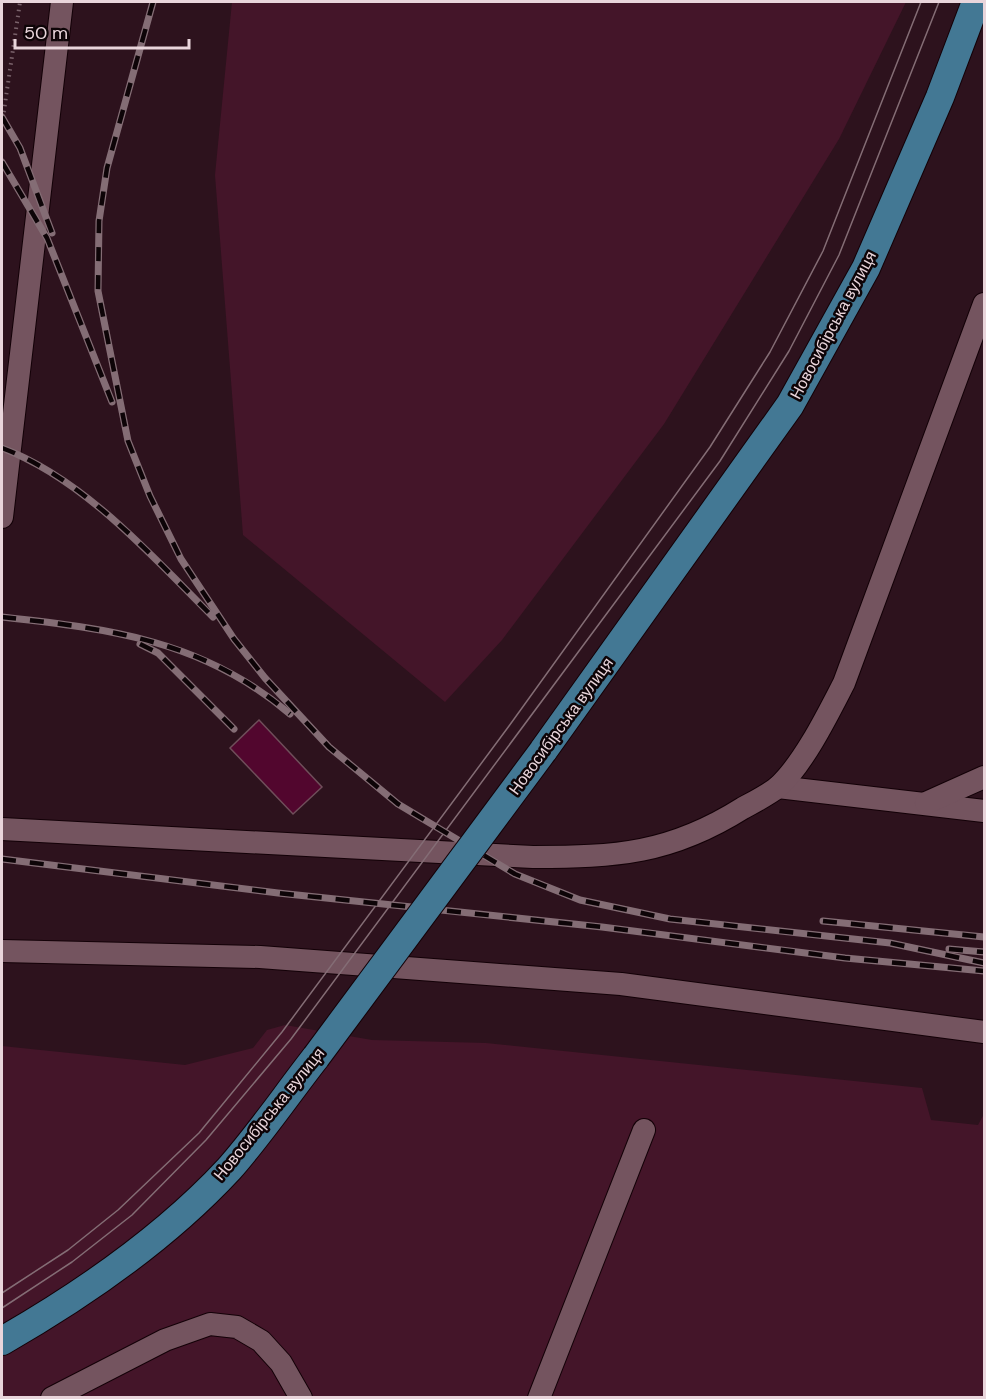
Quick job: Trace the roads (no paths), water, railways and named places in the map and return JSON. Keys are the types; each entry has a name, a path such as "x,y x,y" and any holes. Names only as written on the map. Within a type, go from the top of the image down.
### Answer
{"main road":[{"name":"Новосибірська вулиця","path":"2,1341 56,1310 147,1245 229,1168 316,1057 543,751 790,405 866,268 940,97 976,2"}],"lane":[{"path":"2,517 62,2"},
{"path":"2,829 533,857 594,857 654,849 720,823 778,787 816,737 844,683 984,304"},
{"path":"925,804 984,777"},
{"path":"778,787 984,811"},
{"path":"2,951 260,957 621,984 984,1032"},
{"path":"538,1398 644,1130"},
{"path":"52,1398 165,1340 210,1324 237,1327 261,1341 280,1363 302,1398"}],"tram line":[{"path":"2,1293 68,1250 118,1210 199,1133 282,1032 509,726 710,447 770,352 823,251 921,2"},
{"path":"2,1308 72,1262 132,1215 206,1140 291,1039 720,461 789,351 839,255 939,2"}],"railway":[{"path":"153,2 107,168 99,221 98,291 128,441 150,496 181,559 234,639 265,678 329,747 398,804 515,874 580,900 670,919 890,943 984,963"},
{"path":"2,117 20,148 52,233"},
{"path":"2,162 47,238 112,402"},
{"path":"2,448 32,462 89,499 141,545 213,617"},
{"path":"2,617 118,633 154,642 223,669 257,689 290,714"},
{"path":"140,644 158,653 234,729"},
{"path":"2,859 278,893 602,927 845,958 984,971"},
{"path":"823,921 984,937"},
{"path":"949,949 984,952"}]}
